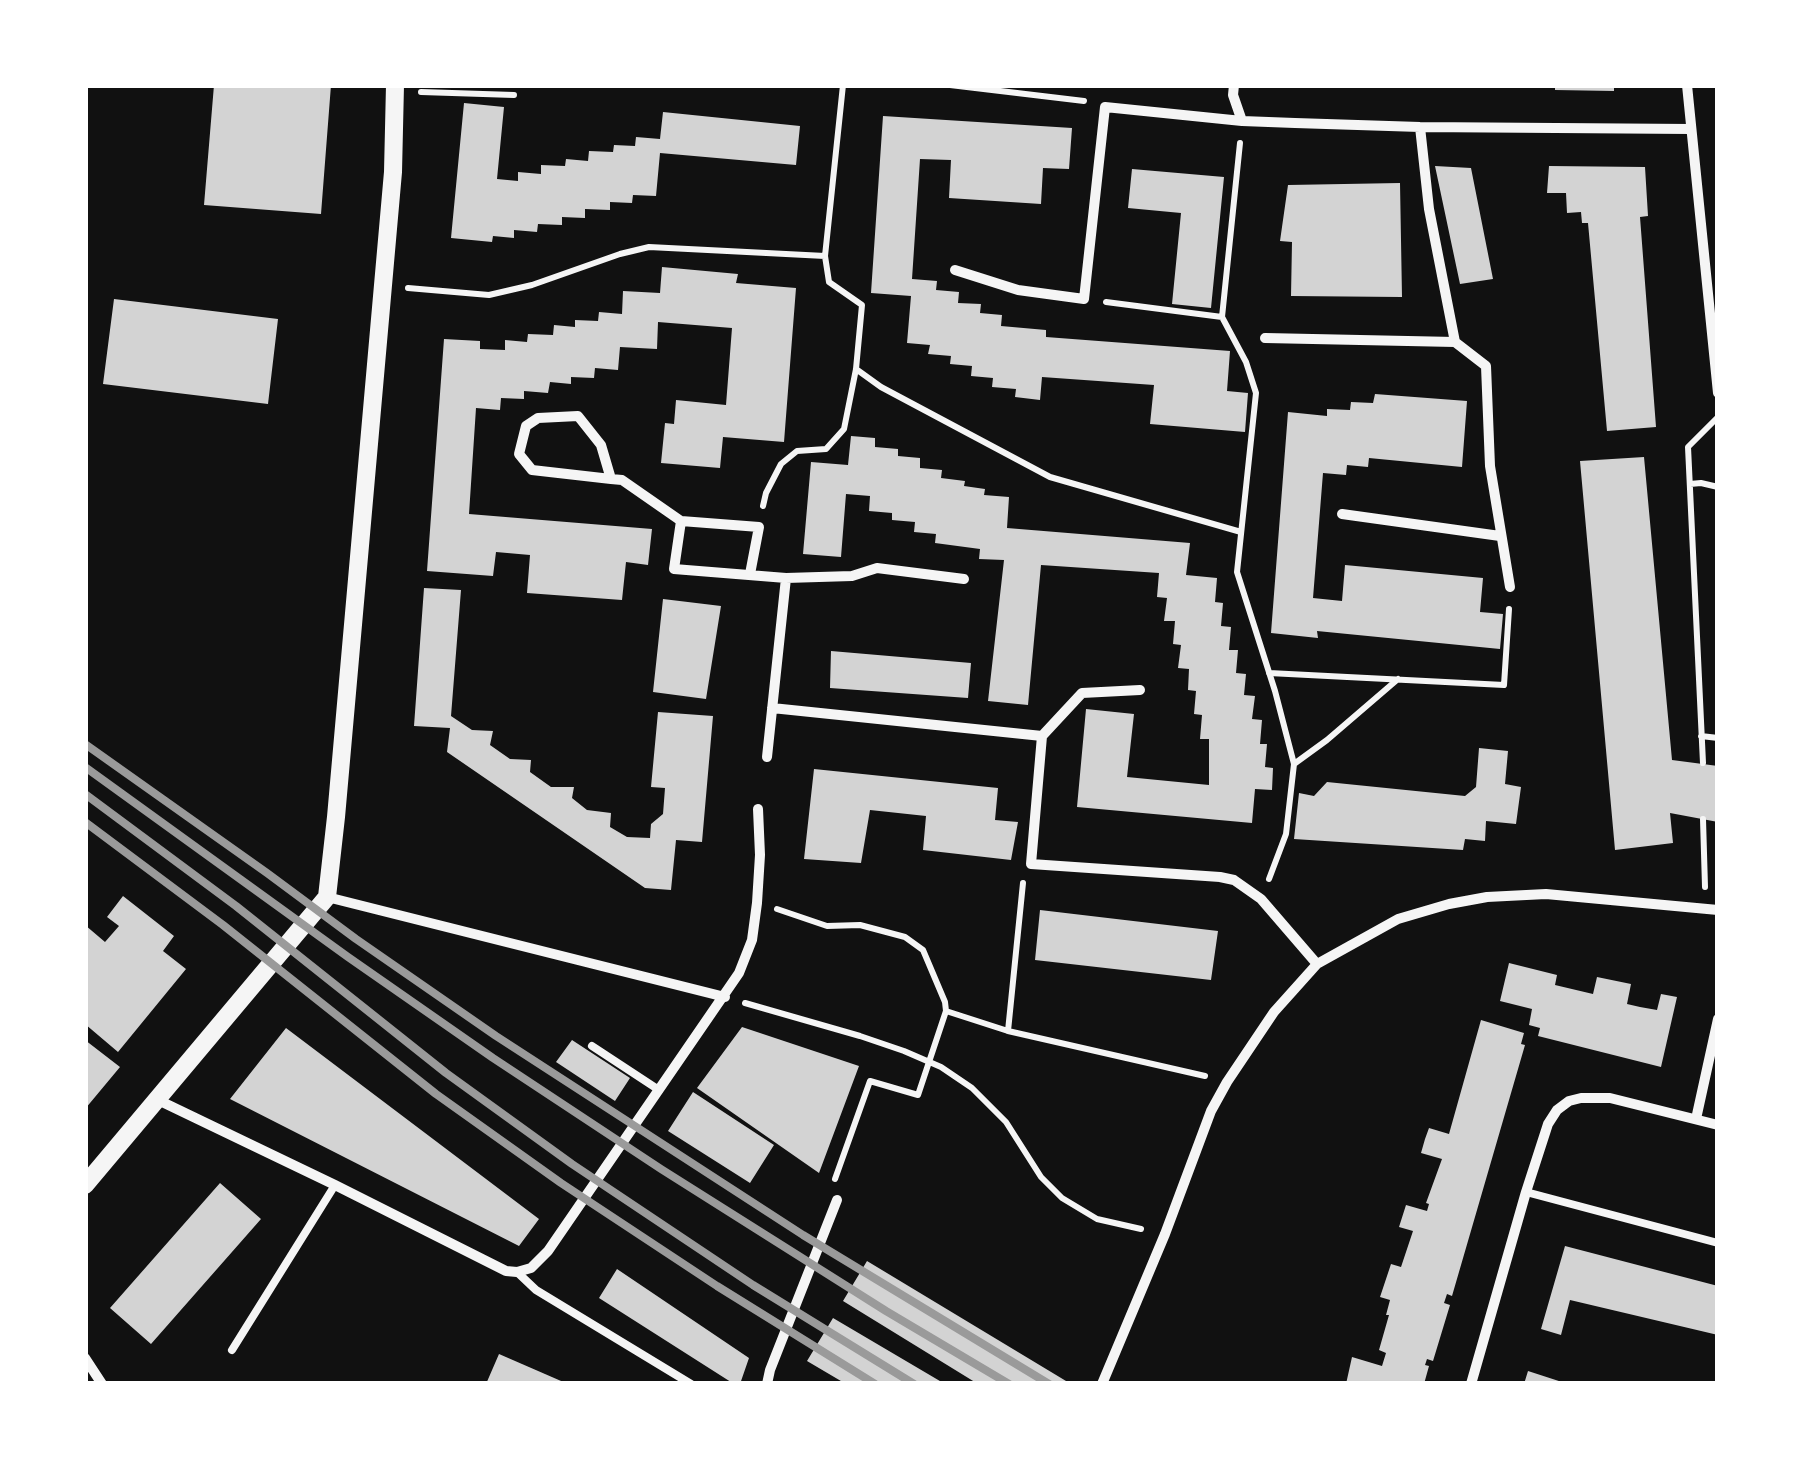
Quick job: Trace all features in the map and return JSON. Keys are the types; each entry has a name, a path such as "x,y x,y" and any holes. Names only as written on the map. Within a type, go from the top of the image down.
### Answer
{"street":[{"path":"1234,85 1233,95 1242,121"},
{"path":"1686,85 1715,326 1718,392"},
{"path":"85,1185 327,896 393,172 395,88"},
{"path":"955,270 1018,290 1084,300 1105,107 1242,121 1690,130"},
{"path":"1420,127 1428,209 1455,342"},
{"path":"1265,338 1455,342 1486,366 1490,466 1510,588"},
{"path":"612,478 601,445 578,416 538,418 526,426 519,454 532,470 622,480 681,521 759,527 750,574"},
{"path":"1342,514 1500,536"},
{"path":"681,521 674,569 786,578 852,576 877,568 964,579"},
{"path":"766,757 786,578"},
{"path":"1140,690 1082,693 1042,736 1031,864 1234,880 1261,899 1317,964"},
{"path":"772,708 1042,736"},
{"path":"158,1100 494,1266 517,1272 531,1268 548,1252 725,997 746,957 757,904 758,809"},
{"path":"1102,1384 1211,1111 1274,1012 1317,964 1398,920 1487,897 1546,894 1712,909"},
{"path":"327,896 725,997"},
{"path":"1696,1119 1718,1020"},
{"path":"1471,1384 1526,1192 1548,1124 1557,1110 1581,1098 1610,1098 1718,1125"},
{"path":"767,1384 837,1200"},
{"path":"85,1358 102,1384"}],"lane":[{"path":"592,1046 659,1090"},
{"path":"232,1350 335,1185"},
{"path":"1526,1192 1718,1243"},
{"path":"517,1272 536,1290 691,1384"}],"path":[{"path":"759,527 766,492 782,464 797,451 826,449 844,429 856,370 862,305 830,282 825,256 843,85"},
{"path":"950,85 1075,99 1105,107"},
{"path":"395,88 514,95"},
{"path":"1242,121 1222,317 1246,362 1256,393 1237,572 1294,764 1286,834 1261,899"},
{"path":"382,286 489,295 532,286 648,247 825,256"},
{"path":"1084,300 1222,317"},
{"path":"856,370 1050,477 1241,532"},
{"path":"1703,763 1688,447 1718,417"},
{"path":"1690,484 1718,488"},
{"path":"1269,673 1504,685 1510,588"},
{"path":"1294,764 1398,680"},
{"path":"1702,736 1718,738"},
{"path":"1703,819 1712,909"},
{"path":"1008,1031 1023,883 1031,864"},
{"path":"757,904 827,926 860,925 905,937 924,950 945,1002 946,1011 918,1095 870,1082 834,1178 837,1200"},
{"path":"725,997 904,1050 941,1067 972,1088 1006,1122 1041,1176 1062,1198 1097,1218 1165,1234"},
{"path":"946,1011 1008,1031 1227,1082"}],"building":[{"path":"214,85 331,85 321,214 204,205"},
{"path":"1555,85 1614,85 1614,91 1555,90"},
{"path":"464,103 504,107 497,179 518,181 518,172 541,174 541,165 565,166 566,159 588,161 589,151 613,152 614,145 635,146 636,137 660,139 663,112 800,126 796,165 660,153 656,196 633,195 632,203 610,202 610,210 585,209 585,218 562,217 562,225 538,224 537,232 514,230 514,238 493,236 492,242 451,238"},
{"path":"883,116 1072,128 1069,169 1043,168 1041,204 949,198 951,160 920,159 912,279 937,281 936,290 959,292 958,303 981,304 980,313 1002,315 1001,326 1046,330 1046,337 1230,351 1227,391 1248,393 1245,432 1150,424 1154,385 1042,377 1040,400 1015,397 1016,389 992,387 993,378 971,376 972,366 950,364 951,356 928,354 930,345 907,343 911,296 871,293"},
{"path":"1435,166 1471,168 1493,279 1460,284"},
{"path":"1549,166 1645,167 1648,216 1640,217 1656,427 1607,431 1588,223 1582,223 1581,212 1567,213 1566,193 1547,193"},
{"path":"1132,169 1224,177 1211,308 1172,304 1181,213 1128,208"},
{"path":"1400,183 1402,297 1291,296 1292,242 1280,241 1288,185"},
{"path":"662,267 738,274 736,283 796,288 784,442 723,437 720,468 661,463 665,423 674,424 676,400 726,405 732,328 658,322 657,349 620,347 618,370 595,368 594,378 571,377 571,384 550,382 548,393 524,391 524,399 501,398 500,410 476,408 469,514 652,529 648,565 626,562 622,600 527,593 530,555 496,552 493,576 427,571 444,339 480,341 480,349 505,350 505,340 527,342 528,334 553,335 554,325 575,327 575,320 598,321 599,312 622,314 623,291 660,293"},
{"path":"114,299 278,319 268,404 103,384"},
{"path":"1375,394 1467,401 1462,467 1369,458 1368,467 1347,465 1346,475 1323,473 1313,598 1342,601 1345,565 1483,578 1480,612 1503,614 1500,649 1317,631 1318,638 1271,633 1288,412 1327,416 1327,409 1350,410 1351,402 1373,403"},
{"path":"851,436 875,438 875,447 898,449 898,456 920,458 920,468 942,470 941,478 965,481 964,486 985,489 984,495 1009,497 1007,528 1190,543 1186,575 1217,578 1215,602 1223,603 1221,626 1231,627 1229,650 1238,650 1236,673 1246,674 1244,695 1255,696 1252,719 1262,720 1260,744 1267,744 1265,767 1273,768 1272,790 1255,789 1252,823 1077,807 1086,709 1134,714 1127,777 1209,785 1209,739 1200,739 1202,715 1194,714 1196,691 1188,690 1189,669 1178,668 1181,645 1173,644 1175,621 1164,621 1167,598 1157,597 1159,573 1041,565 1028,705 988,701 1004,560 979,559 980,549 935,543 936,534 914,532 915,522 892,520 892,513 869,511 870,496 846,494 841,557 803,554 811,462 848,465"},
{"path":"1644,457 1672,760 1718,766 1718,822 1670,813 1673,843 1615,850 1580,461"},
{"path":"424,588 461,590 451,716 472,730 493,731 490,745 510,759 531,760 530,772 551,787 574,787 572,798 587,810 611,813 610,827 627,837 650,838 651,824 663,814 665,788 651,787 658,712 713,716 702,842 676,840 671,890 645,888 447,752 450,728 414,726"},
{"path":"663,599 721,606 706,699 653,692"},
{"path":"831,651 971,663 968,698 830,688"},
{"path":"1479,748 1508,751 1505,784 1521,787 1516,824 1486,821 1485,841 1465,839 1463,850 1294,839 1299,793 1314,796 1327,782 1465,796 1476,787"},
{"path":"814,769 998,788 995,820 1018,822 1011,860 923,850 926,816 870,810 861,863 804,859"},
{"path":"123,896 174,936 163,951 186,969 118,1052 85,1024 85,925 105,942 119,926 107,917"},
{"path":"1040,910 1218,931 1211,980 1035,960"},
{"path":"1509,963 1557,975 1555,985 1593,994 1597,977 1631,984 1627,1004 1640,1007 1657,1010 1661,994 1677,997 1661,1067 1538,1036 1540,1028 1529,1025 1532,1009 1500,1001"},
{"path":"1481,1020 1524,1033 1521,1044 1525,1045 1452,1296 1447,1294 1444,1303 1450,1305 1433,1361 1427,1359 1424,1384 1346,1384 1352,1357 1382,1366 1386,1353 1379,1350 1390,1300 1380,1297 1391,1264 1401,1267 1413,1231 1399,1227 1406,1205 1427,1211 1426,1203 1442,1159 1421,1153 1429,1128 1449,1134"},
{"path":"742,1027 859,1066 819,1173 697,1088"},
{"path":"286,1028 539,1219 519,1246 230,1099"},
{"path":"85,1040 120,1067 85,1109"},
{"path":"572,1040 630,1078 615,1101 556,1062"},
{"path":"693,1092 774,1145 750,1183 668,1131"},
{"path":"220,1183 261,1219 151,1344 110,1308"},
{"path":"1565,1246 1718,1286 1718,1335 1570,1300 1561,1335 1541,1329"},
{"path":"867,1261 1071,1384 978,1384 843,1301"},
{"path":"617,1269 749,1358 740,1384 734,1384 599,1298"},
{"path":"833,1318 945,1384 846,1384 807,1361"},
{"path":"499,1354 568,1384 486,1384"},
{"path":"1528,1371 1565,1383 1524,1384"}],"railway":[{"path":"85,744 496,1036 803,1235 1049,1384"},
{"path":"85,767 493,1058 661,1169 1009,1384"},
{"path":"85,794 236,906 446,1073 572,1164 753,1285 914,1384"},
{"path":"85,822 223,925 436,1094 561,1183 875,1384"}]}
